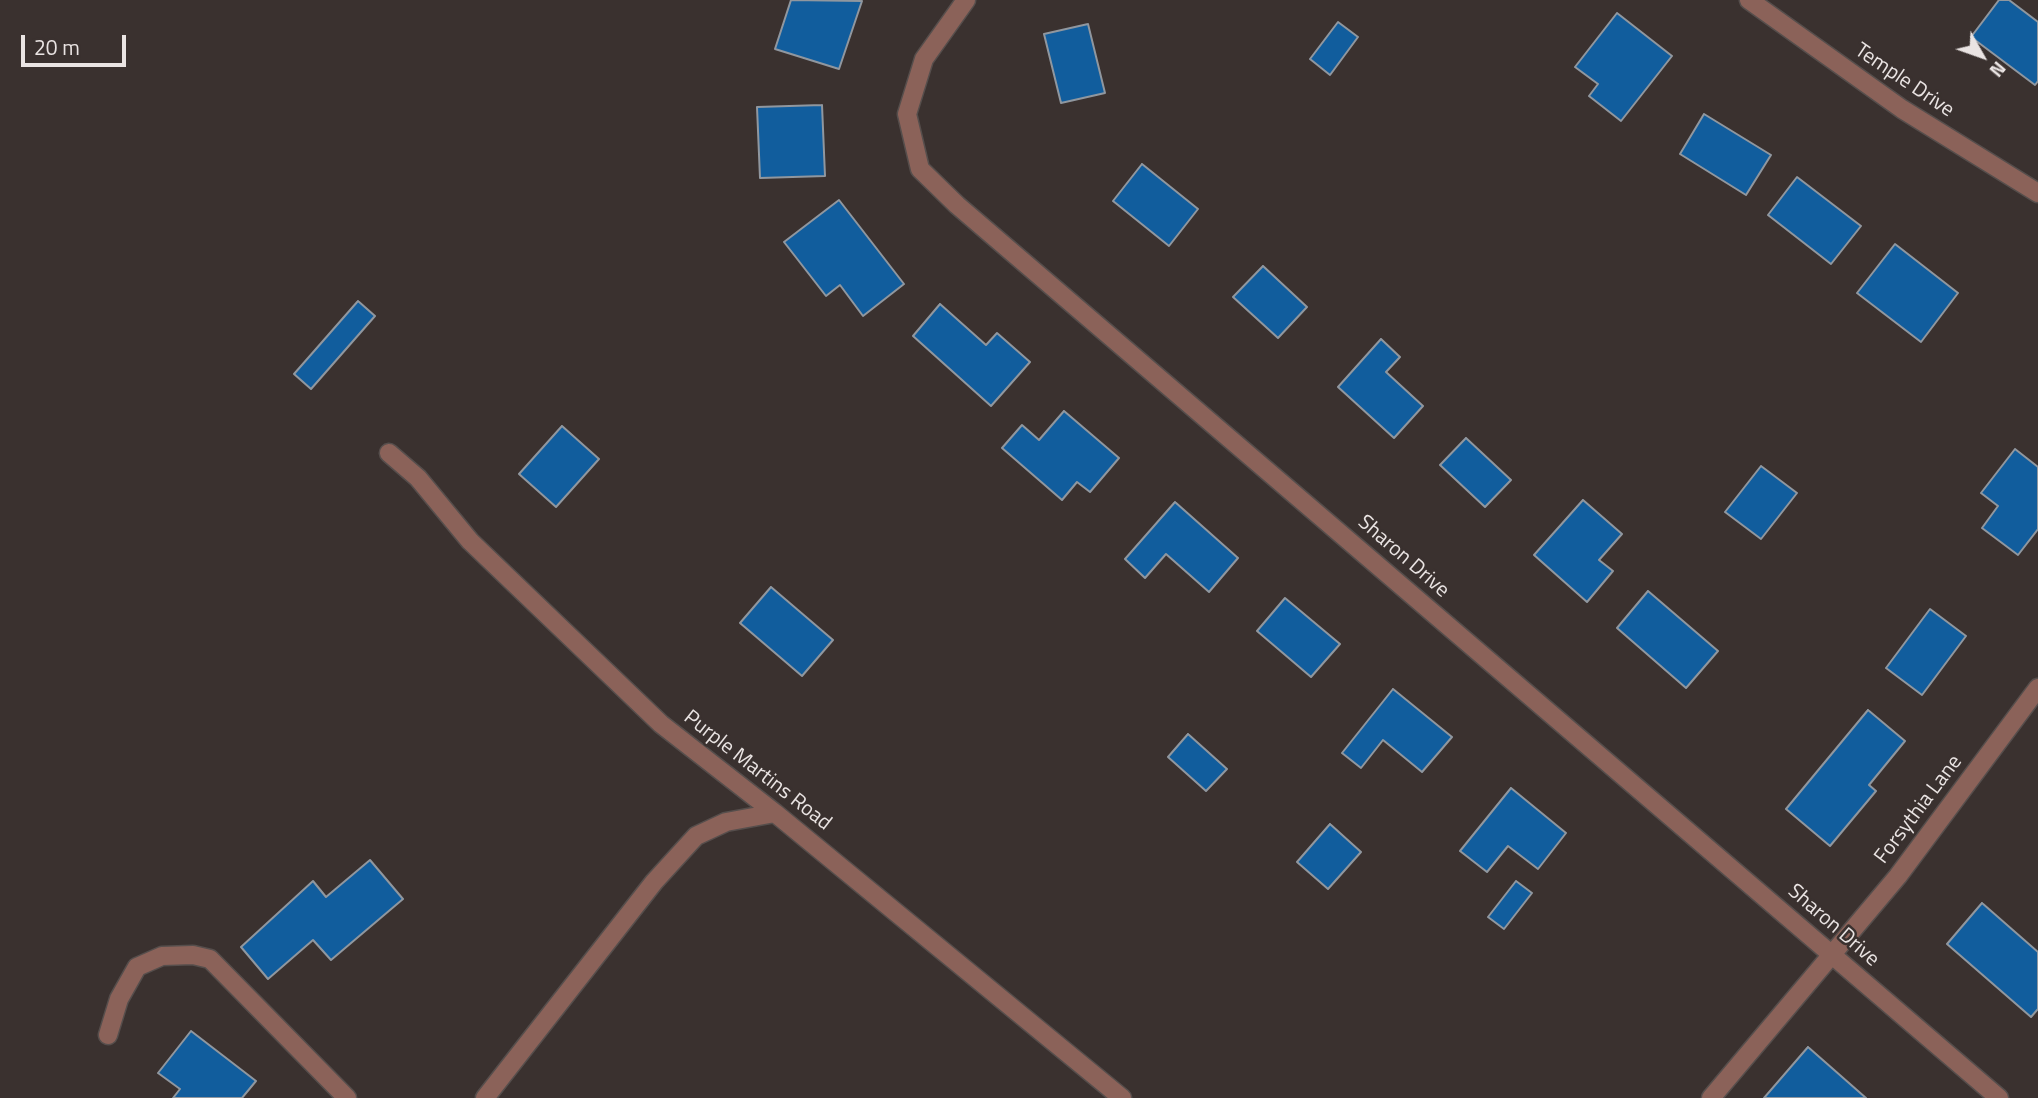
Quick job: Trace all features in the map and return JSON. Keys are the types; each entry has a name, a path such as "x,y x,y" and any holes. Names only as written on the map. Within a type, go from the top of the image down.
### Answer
{"street":[{"name":"Sharon Drive","path":"966,0 924,59 907,114 920,169 957,205 1999,1098"},
{"name":"Temple Drive","path":"1749,0 1771,7 1902,109 2007,177 2038,193"},
{"name":"Purple Martins Road","path":"389,453 418,478 470,541 661,724 775,813 1122,1098"},
{"name":"Forsythia Lane","path":"1833,955 1898,876 2038,688"},
{"path":"485,1098 654,882 696,836 726,822 775,813"},
{"path":"108,1035 119,999 137,967 162,956 192,955 210,958 347,1098"},
{"path":"1711,1098 1833,955"}],"building":[{"path":"791,0 862,1 839,69 775,49"},
{"path":"1999,0 2009,0 2038,22 2038,81 2035,85 1971,37"},
{"path":"1617,13 1672,56 1621,121 1589,96 1598,84 1575,67"},
{"path":"1338,22 1358,37 1330,75 1310,59"},
{"path":"1088,24 1105,93 1061,103 1044,34"},
{"path":"822,105 825,176 760,178 757,107"},
{"path":"1704,114 1771,155 1746,195 1680,154"},
{"path":"1142,164 1198,209 1169,246 1113,201"},
{"path":"1797,177 1861,226 1831,264 1768,215"},
{"path":"839,200 904,284 863,316 840,285 826,296 784,242"},
{"path":"1895,244 1958,293 1921,342 1857,293"},
{"path":"1263,266 1307,307 1278,338 1233,297"},
{"path":"358,301 375,316 311,389 294,374"},
{"path":"940,304 986,345 997,333 1030,362 991,406 913,336"},
{"path":"1381,339 1400,357 1386,372 1423,406 1394,438 1338,387"},
{"path":"1064,411 1119,458 1090,492 1077,482 1062,500 1002,448 1022,425 1039,440"},
{"path":"562,426 599,459 556,507 519,474"},
{"path":"1466,438 1511,480 1485,507 1440,465"},
{"path":"2015,449 2038,467 2038,529 2018,555 1982,528 1998,506 1981,493"},
{"path":"1761,466 1797,493 1761,539 1725,512"},
{"path":"1583,500 1622,534 1599,560 1613,571 1587,602 1534,555"},
{"path":"1175,502 1238,558 1209,592 1166,554 1145,578 1125,559"},
{"path":"771,587 833,640 802,676 740,623"},
{"path":"1648,591 1718,651 1686,688 1617,628"},
{"path":"1285,598 1340,644 1311,677 1257,631"},
{"path":"1930,609 1966,636 1922,695 1886,668"},
{"path":"1393,689 1452,737 1422,772 1383,740 1361,768 1342,753"},
{"path":"1868,710 1905,741 1869,785 1876,791 1830,846 1786,809"},
{"path":"1188,734 1227,769 1206,791 1168,757"},
{"path":"1511,788 1566,833 1538,869 1508,846 1487,872 1460,851"},
{"path":"1330,824 1361,852 1328,889 1297,862"},
{"path":"370,860 403,899 331,960 313,940 268,979 241,947 313,881 326,897"},
{"path":"1516,881 1532,893 1504,929 1488,917"},
{"path":"1982,903 2038,952 2038,1009 2031,1017 1947,944"},
{"path":"191,1031 256,1081 242,1098 173,1098 180,1089 158,1073"},
{"path":"1808,1047 1866,1098 1764,1098"}]}
